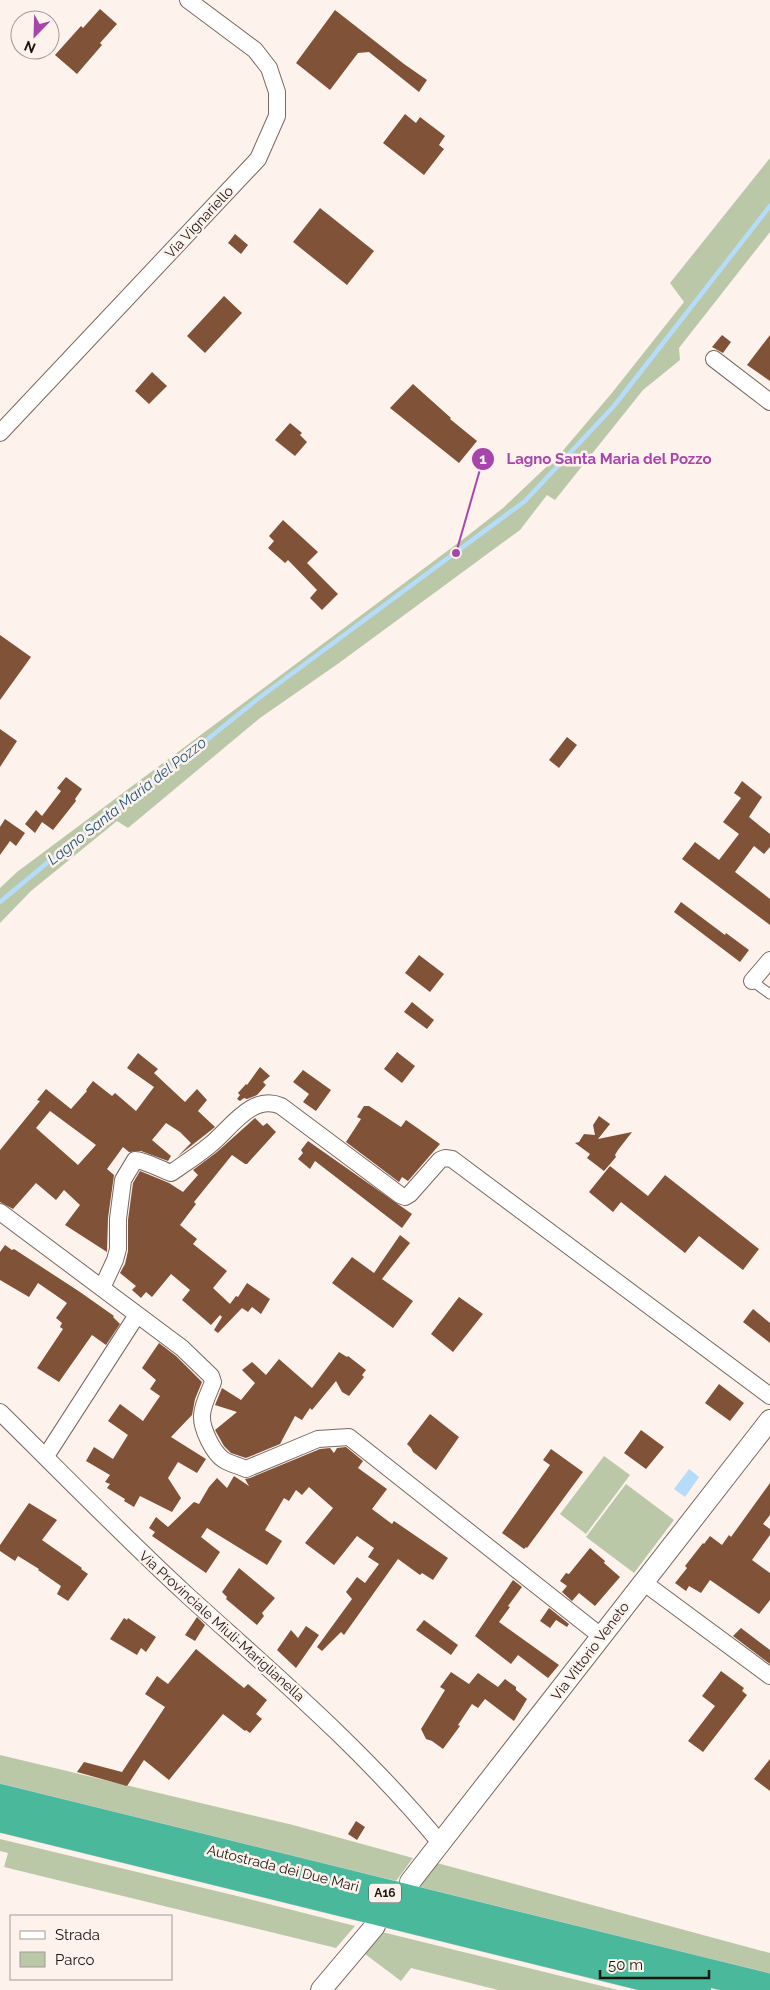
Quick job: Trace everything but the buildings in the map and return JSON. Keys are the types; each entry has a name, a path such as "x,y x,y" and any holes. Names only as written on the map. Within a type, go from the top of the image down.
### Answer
{"highway":[{"name":"Autostrada dei Due Mari","path":"0,1798 770,1988"},
{"name":"Autostrada dei Due Mari","path":"0,1818 697,1990"}],"street":[{"name":"Via Vignariello","path":"0,433 258,159 277,116 276,92 269,68 255,50 188,0"},
{"path":"714,359 770,402"},
{"path":"752,981 770,960"},
{"path":"102,1288 116,1260 118,1219 123,1180 135,1160 171,1173 211,1145 250,1109 263,1103 273,1102 281,1106 400,1196 405,1197 410,1194 440,1160 445,1158 452,1159 770,1396"},
{"path":"0,1212 182,1348 211,1376 213,1382 204,1407 203,1423 210,1441 224,1460 246,1468 318,1439 350,1437 602,1637"},
{"path":"46,1456 137,1315"},
{"name":"Via Provinciale Miuli-Mariglianella","path":"0,1412 138,1548 295,1692 416,1814 441,1844"},
{"name":"Via Vittorio Veneto","path":"410,1882 770,1420"},
{"path":"643,1582 770,1676"},
{"path":"321,1990 375,1926"}],"lane":[{"path":"752,981 770,994"}],"green space":[{"path":"770,158 770,232 679,348 680,360 643,390 555,500 547,495 520,530 339,663 260,718 128,828 117,821 31,891 0,923 0,888 17,872 466,537 503,508 560,454 611,394 684,302 670,283"},
{"path":"604,1456 630,1475 586,1534 560,1514"},
{"path":"626,1484 674,1520 634,1573 586,1537"},
{"path":"0,1755 293,1825 413,1858 396,1881 0,1787"},
{"path":"0,1839 355,1926 336,1948 4,1867 8,1853 0,1851"},
{"path":"437,1863 770,1953 770,1974 419,1887"},
{"path":"382,1932 618,1990 498,1990 411,1968 401,1981 365,1954"}],"water":[{"path":"689,1469 699,1477 685,1497 674,1489"}],"waterway":[{"name":"Lagno Santa Maria del Pozzo","path":"0,902 89,828 168,771 259,698 525,501 614,406 770,206"}],"place":[{"name":"Lagno Santa Maria del Pozzo","path":"456,553"}]}
